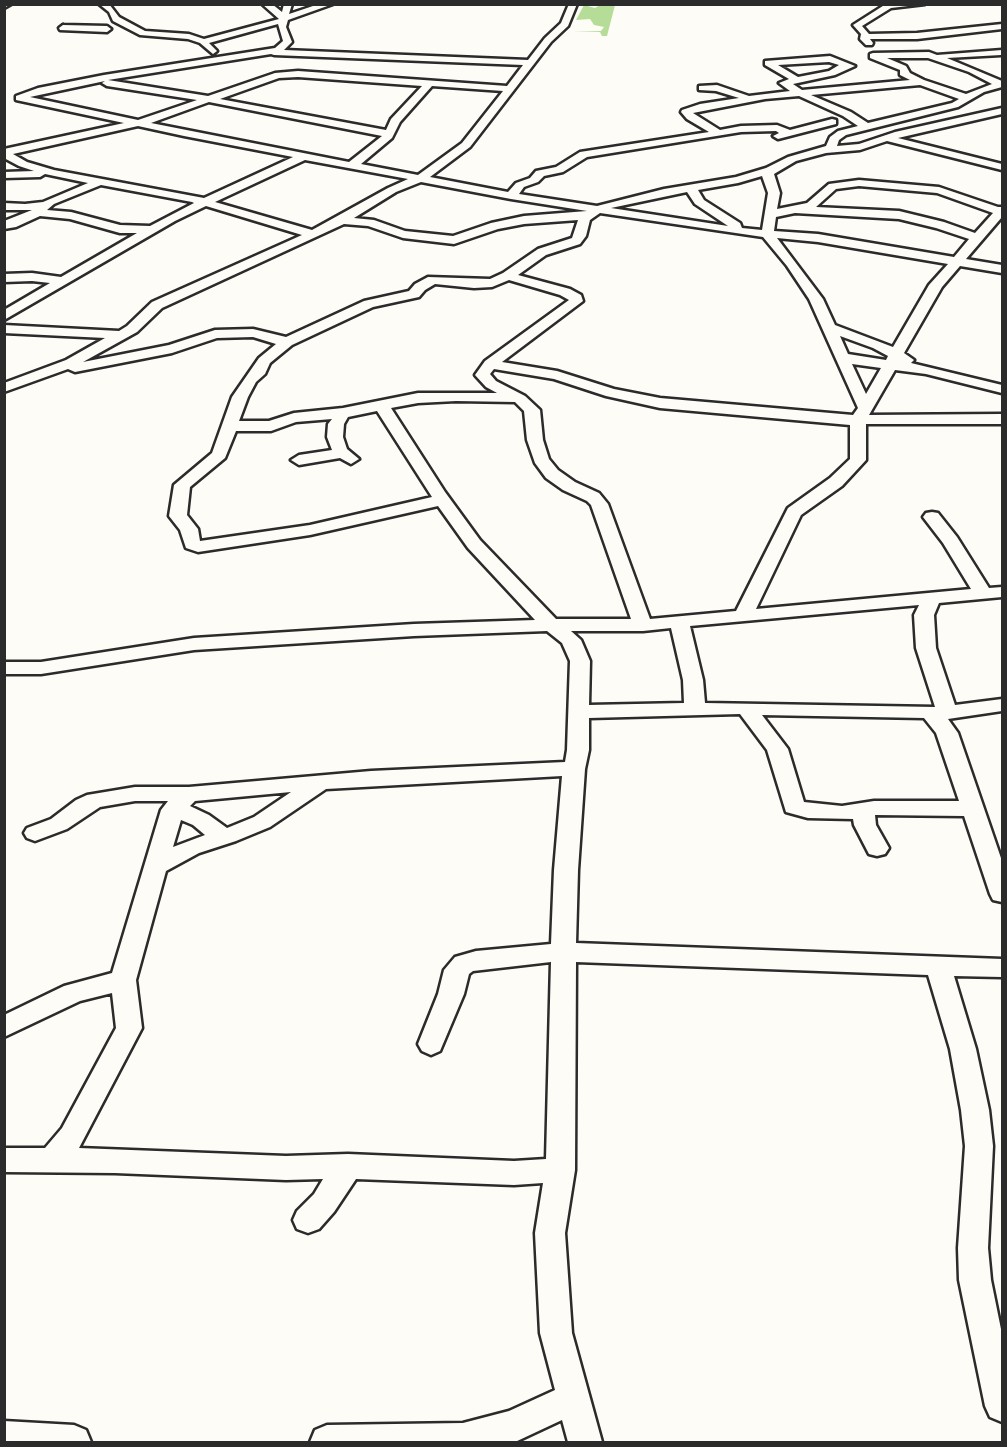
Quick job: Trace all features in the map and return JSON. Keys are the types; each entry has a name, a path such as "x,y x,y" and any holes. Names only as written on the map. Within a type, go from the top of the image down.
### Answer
{"street":[{"path":"103,4 112,11 116,20 145,33 189,37 204,42 224,34 329,4"},
{"path":"266,4 283,19"},
{"path":"274,52 288,42 283,19 288,4"},
{"path":"4,388 55,370 124,334 157,306 343,220 392,190 421,178 466,144 548,40 564,24 571,14 573,4"},
{"path":"921,4 885,8 856,25 865,34 864,37 879,57 903,68 906,71 903,73 921,82 967,98"},
{"path":"63,28 105,31 116,20"},
{"path":"864,37 917,36 992,26 1002,38"},
{"path":"204,42 204,45 227,57 250,74 359,78 511,89"},
{"path":"317,52 324,43"},
{"path":"827,49 837,49"},
{"path":"786,51 795,59"},
{"path":"532,63 317,52 274,52 227,57 100,78 38,91 19,98 591,213 736,231 818,238 1002,269"},
{"path":"936,57 1002,52"},
{"path":"865,126 847,114 784,83 832,73 879,57 927,54 972,70 1002,85"},
{"path":"406,57 399,64 413,71"},
{"path":"795,79 768,63 795,59 832,59 855,66"},
{"path":"785,74 855,66"},
{"path":"972,70 990,67"},
{"path":"353,164 376,148 389,134 395,121 436,77 437,73 413,71 359,78"},
{"path":"4,153 138,123 223,94 250,74"},
{"path":"100,78 107,83 186,95 389,134"},
{"path":"717,132 686,112 700,107 752,98 921,82"},
{"path":"827,150 831,148 834,139 842,133 956,105 981,90 1002,85"},
{"path":"204,87 223,94"},
{"path":"702,88 717,88 752,98 768,108"},
{"path":"343,220 370,223 403,234 454,240 495,226 524,220 591,213 650,195 738,180 770,171 803,155 860,147 887,138 1002,111"},
{"path":"331,123 395,121"},
{"path":"764,139 832,122"},
{"path":"511,196 520,185 534,180 540,173 558,171 584,154 640,144 702,137 717,132 777,128 789,133"},
{"path":"804,130 834,139"},
{"path":"887,138 1002,166"},
{"path":"707,146 727,144"},
{"path":"4,153 23,164 54,174 204,203 300,228 313,234"},
{"path":"4,316 152,228 306,155"},
{"path":"4,174 23,164"},
{"path":"770,171 768,178 774,193 765,202 767,234 807,285 830,328 860,401 862,414"},
{"path":"4,174 54,174"},
{"path":"738,180 765,202 791,210 899,215 940,225 977,238"},
{"path":"4,225 12,224 100,182"},
{"path":"742,617 794,512 836,482 858,460 857,431 862,414 936,285 1002,211 960,199 939,190 859,183 833,186 815,204 791,210"},
{"path":"688,188 694,192 699,202 736,226 736,231"},
{"path":"4,206 42,208 120,229 152,228"},
{"path":"443,500 310,530 198,547 192,544 189,528 178,516 182,485 219,455 231,426 234,411 250,380 260,371 264,362 287,342 369,304 414,294 420,287 433,280 480,285 492,283 508,276 542,252 578,239 582,222 591,213"},
{"path":"508,276 542,284 576,298 576,301 490,364 482,375 520,399 531,410 535,440 541,460 552,474 569,486 593,497 599,504 626,584 643,625"},
{"path":"4,278 63,281"},
{"path":"830,328 893,359 926,370 1002,389"},
{"path":"4,329 124,334"},
{"path":"55,370 73,369 172,350 205,337 229,333 262,335 287,342"},
{"path":"124,334 130,342 146,354"},
{"path":"843,358 893,359"},
{"path":"490,364 557,375 611,393 660,403 834,420 862,414 1002,419"},
{"path":"231,426 271,426 294,418 343,413 406,400 439,397 520,399"},
{"path":"381,405 443,500 486,558 551,625 571,640 579,657 578,750 574,769 566,870 560,1170 550,1233 556,1333 585,1443"},
{"path":"299,460 347,456 338,447 334,437 336,424 343,413"},
{"path":"932,516 951,541 982,593"},
{"path":"4,669 41,668 194,644 414,630 551,625 643,625 1002,592"},
{"path":"932,598 924,615 924,630 940,713 1002,894"},
{"path":"679,622 693,680 696,709"},
{"path":"578,712 746,708 901,709 940,713 1002,705"},
{"path":"746,708 777,749 793,806 820,813 863,810 974,809"},
{"path":"35,833 59,824 84,805 95,800 135,794 182,801 321,782 574,769"},
{"path":"157,866 191,847 262,822 321,782"},
{"path":"182,801 201,820 224,837"},
{"path":"52,1160 72,1136 129,1028 123,980 157,866 182,801"},
{"path":"863,810 865,825 877,848"},
{"path":"431,1044 461,966 476,960 564,952 1002,968"},
{"path":"938,966 963,1049 975,1110 980,1146 973,1248 975,1280 1002,1406"},
{"path":"4,1027 72,993 123,980"},
{"path":"4,1160 286,1168 348,1166 504,1173 560,1170"},
{"path":"308,1220 334,1191 348,1166"},
{"path":"327,1443 494,1439 512,1427 573,1398"},
{"path":"4,1438 74,1443"}],"green space":[{"path":"584,5 595,8 600,5 615,5 607,36 602,36 600,32 573,32 601,31 604,27 594,25 590,19 576,20"}]}
